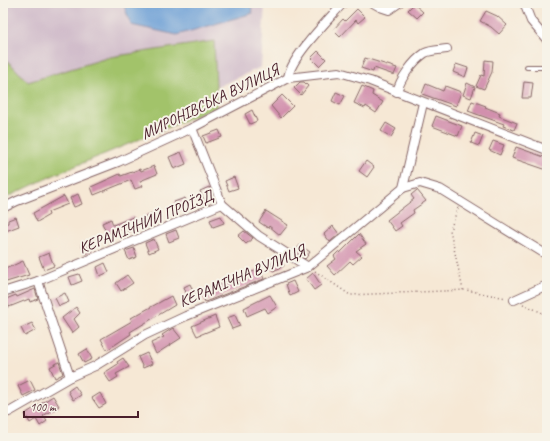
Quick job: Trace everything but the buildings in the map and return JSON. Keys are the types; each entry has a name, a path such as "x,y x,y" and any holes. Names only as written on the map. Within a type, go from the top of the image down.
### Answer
{"street":[{"path":"288,78 289,71 303,49 342,3"},
{"path":"373,3 390,10 399,3"},
{"path":"524,3 531,21 547,40"},
{"path":"397,92 399,85 412,65 426,52 447,49"},
{"name":"МИРОНІВСЬКА ВУЛИЦЯ","path":"3,208 17,201 118,162 192,128 288,78 339,72 397,92 547,150"},
{"path":"423,102 403,188 420,183 440,189 547,255"},
{"path":"192,128 222,204"},
{"name":"КЕРАМІЧНА ВУЛИЦЯ","path":"3,413 8,412 70,377 95,366 145,335 186,316 308,266 403,188"},
{"name":"КЕРАМІЧНИЙ ПРОЇЗД","path":"3,292 38,281 222,204 259,236 308,266"},
{"path":"38,281 70,377"},
{"path":"514,300 547,285"}],"lane":[{"path":"527,67 547,67"}],"path":[{"path":"461,202 450,230 463,290"},
{"path":"308,266 350,295 463,290 514,300 547,315"}],"shaded area":[{"path":"3,3 265,3 261,67 3,185"}],"green space":[{"path":"214,41 217,107 54,175 3,199 3,56 28,82 110,57"}],"water":[{"path":"123,3 250,3 253,13 177,35 131,25"}]}
